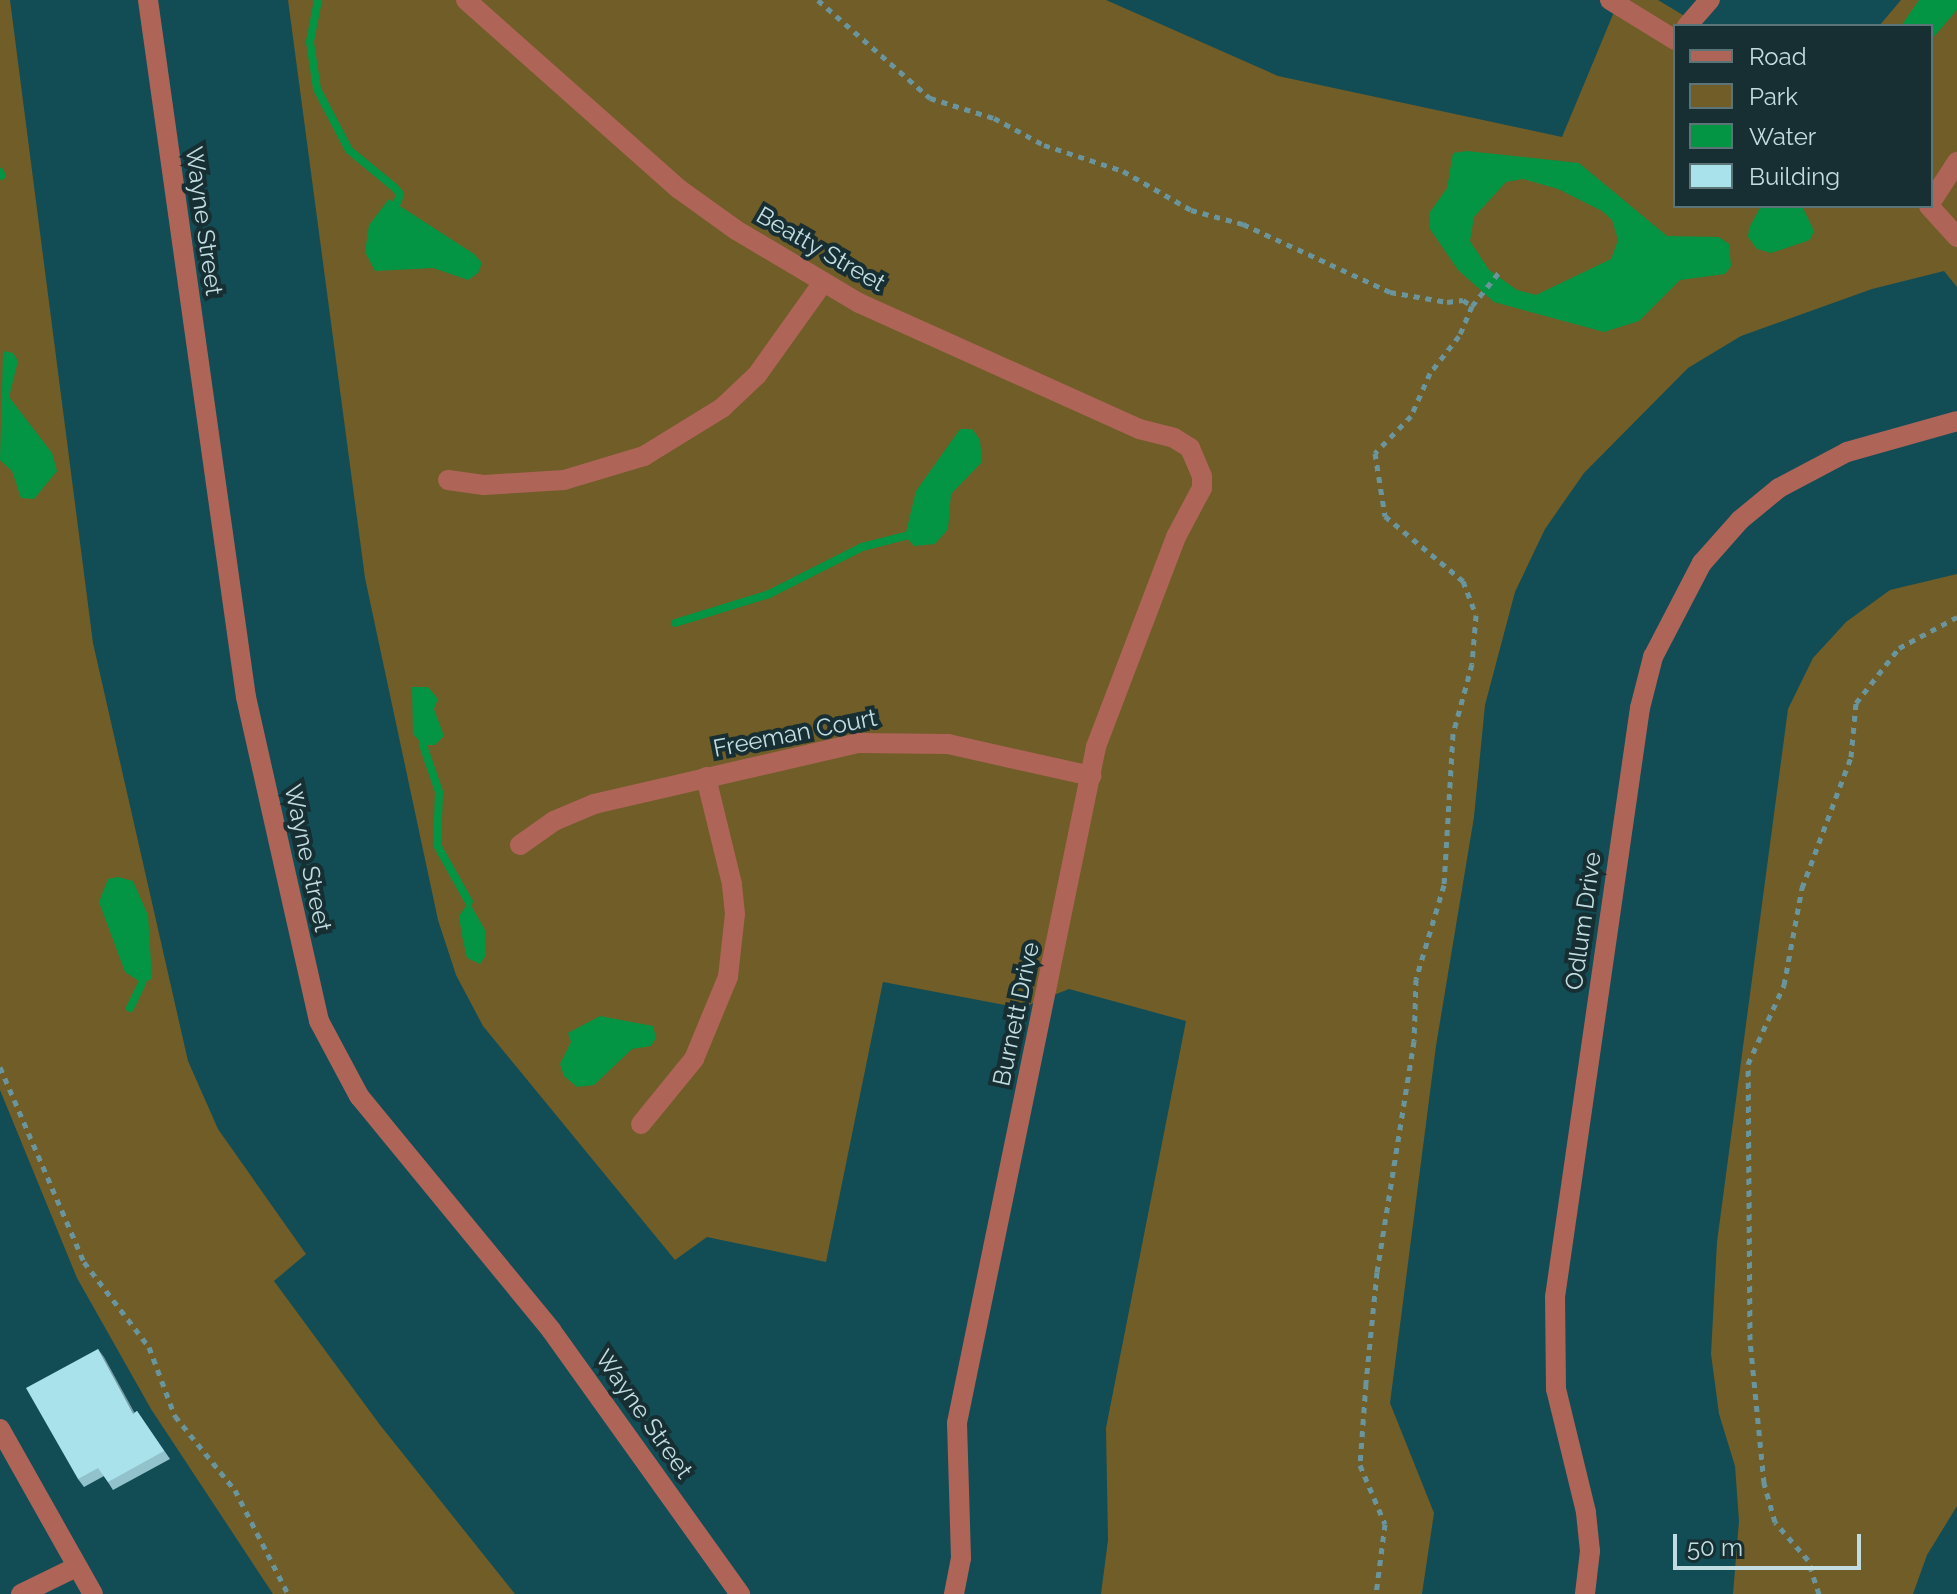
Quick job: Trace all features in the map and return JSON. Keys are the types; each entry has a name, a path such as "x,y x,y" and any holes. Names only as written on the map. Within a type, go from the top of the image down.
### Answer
{"street":[{"name":"Wayne Street","path":"148,0 239,656 319,1021 359,1096 551,1330 740,1594"},
{"name":"Beatty Street","path":"466,0 679,189 822,284 1139,429 1174,438 1190,448 1198,462"},
{"path":"1610,0 1673,39"},
{"path":"1689,24 1710,0"},
{"path":"1933,199 1957,162"},
{"path":"1933,208 1957,237"},
{"path":"448,480 484,485 564,480 658,449 722,408 757,375 822,284"},
{"name":"Odlum Drive","path":"1585,1594 1590,1551 1586,1512 1556,1389 1555,1297 1640,708 1653,657 1702,563 1740,520 1779,488 1847,452 1957,421"},
{"name":"Burnett Drive","path":"954,1594 961,1558 957,1423 1102,719 1176,537 1202,488 1198,462"},
{"name":"Freeman Court","path":"520,845 554,821 594,804 706,777 890,741 948,744 1091,776"},
{"path":"641,1124 694,1059 728,977 735,914 732,884 706,777"},
{"path":"0,1429 93,1594"},
{"path":"21,1594 76,1567"}],"path":[{"path":"818,0 930,98 994,118 1044,145 1133,176 1191,210 1243,224 1390,292 1447,302 1463,300 1472,306"},
{"path":"1376,1594 1385,1524 1360,1465 1377,1272 1414,1041 1416,979 1444,885 1453,734 1472,664 1476,615 1463,581 1385,516 1375,453 1411,416 1430,373 1459,336 1476,299 1500,271"},
{"path":"1819,1594 1808,1560 1775,1522 1764,1483 1750,1340 1748,1064 1784,985 1802,888 1851,757 1856,703 1899,648 1957,617"},
{"path":"0,1067 84,1262 149,1347 175,1416 230,1482 288,1594"}],"green space":[{"path":"0,0 10,0 93,643 188,1061 218,1129 306,1254 274,1281 380,1425 515,1594 273,1594 151,1409 77,1278 0,1090"},
{"path":"288,0 1106,0 1278,76 1562,137 1619,0 1658,0 1698,24 1673,24 1673,208 1933,208 1933,24 1881,24 1901,0 1957,0 1957,287 1944,271 1872,289 1741,336 1688,368 1584,473 1545,529 1515,592 1485,705 1474,817 1436,1046 1390,1403 1434,1513 1422,1594 1101,1594 1108,1540 1106,1428 1186,1021 1069,989 1021,1008 883,982 826,1262 707,1237 675,1260 483,1026 456,975 438,920 365,578"},
{"path":"1957,574 1957,1506 1927,1555 1913,1594 1733,1594 1739,1521 1735,1466 1719,1414 1711,1354 1717,1242 1788,709 1813,658 1846,622 1890,590"}],"water":[{"path":"1919,0 1957,0 1957,10 1933,38 1933,24 1902,24"},
{"path":"1467,151 1579,163 1667,236 1719,237 1729,244 1731,266 1725,274 1680,280 1639,321 1604,332 1494,302 1458,270 1430,229 1430,212 1447,188 1453,153","holes":["1523,179 1558,189 1602,211 1612,220 1618,240 1611,259 1536,295 1517,290 1489,270 1470,241 1474,217 1506,182"]},
{"path":"389,199 474,254 482,263 478,273 468,280 433,268 375,271 365,252 369,225"},
{"path":"1760,208 1803,208 1814,231 1810,240 1771,253 1757,249 1748,237 1749,228"},
{"path":"3,351 13,353 18,361 9,397 52,453 57,471 34,499 21,498 12,471 0,460"},
{"path":"960,429 972,429 980,440 982,462 951,494 948,529 935,544 914,546 905,536 916,491"},
{"path":"412,687 428,687 438,699 434,709 444,736 435,745 423,745 413,734"},
{"path":"118,877 133,881 148,915 152,979 142,983 125,972 99,902 108,879"},
{"path":"469,902 485,930 486,955 480,964 467,958 462,936 459,916"},
{"path":"600,1016 653,1026 656,1038 651,1046 632,1049 594,1085 577,1087 564,1076 560,1064 571,1042 568,1033"}],"building":[{"path":"98,1349 133,1414 137,1411 164,1451 108,1482 98,1468 78,1479 26,1388"}],"waterway":[{"path":"318,0 310,42 317,89 349,150 394,187 400,194 397,203"},
{"path":"0,172 2,176"},
{"path":"675,623 769,594 862,547 905,536"},
{"path":"423,745 439,792 437,845 469,902"},
{"path":"130,1008 142,983"}]}
